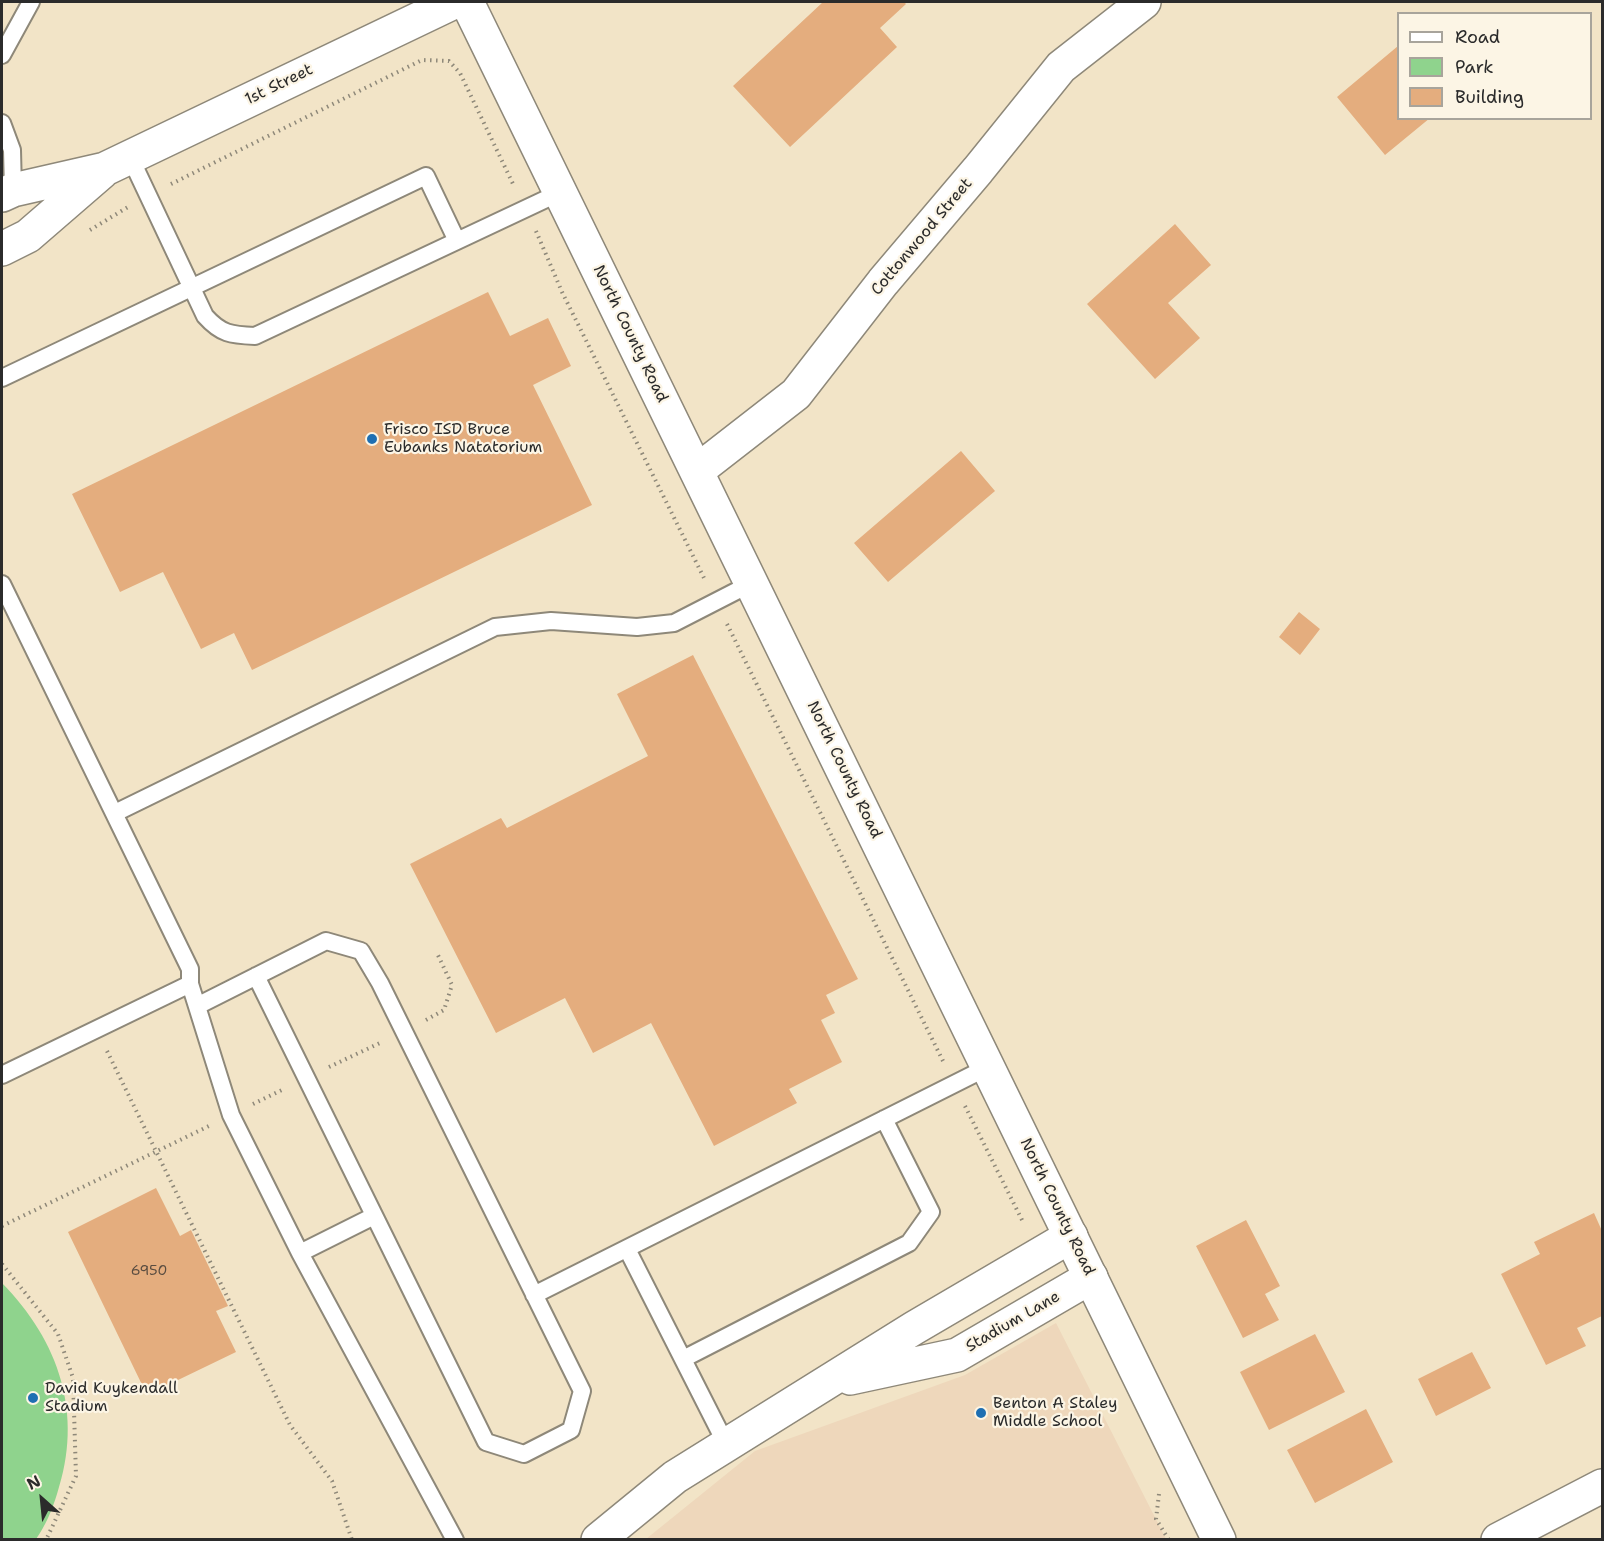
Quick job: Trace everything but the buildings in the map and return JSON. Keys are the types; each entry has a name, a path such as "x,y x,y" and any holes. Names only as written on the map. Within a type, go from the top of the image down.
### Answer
{"street":[{"name":"1st Street","path":"7,193 117,163 454,2"},
{"name":"North County Road","path":"467,2 1219,1539"},
{"name":"Cottonwood Street","path":"697,471 796,394 883,282 1061,67 1144,2"},
{"name":"1st Street","path":"2,249 28,236 117,163"},
{"name":"Stadium Lane","path":"598,1539 675,1477 914,1328 1071,1236"},
{"name":"Stadium Lane","path":"828,1383 957,1355 1091,1277"},
{"path":"1498,1539 1602,1486"}],"lane":[{"path":"2,55 31,2"},
{"path":"2,123 12,150 7,193"},
{"path":"117,163 148,195 205,316 215,327 231,335 255,336 561,192"},
{"path":"2,378 426,176 457,241"},
{"path":"115,813 495,627 551,621 637,627 674,623 752,583"},
{"path":"2,584 190,969 190,984 231,1115 300,1253 454,1539"},
{"path":"197,1006 256,976 326,941 361,951 380,982 582,1391 571,1430 524,1454 486,1442 256,976"},
{"path":"2,1075 190,984"},
{"path":"534,1295 988,1067"},
{"path":"683,1359 909,1243 931,1212 884,1119"},
{"path":"300,1253 374,1216"},
{"path":"627,1249 727,1446"}],"path":[{"path":"89,230 148,195 422,60 449,61 460,73 562,292 1023,1222"},
{"path":"96,1054 106,1048 290,1425 332,1481 352,1539"},
{"path":"2,1264 58,1334 73,1378 76,1476 46,1539"}],"shaded area":[{"name":"Benton A Staley Middle School","path":"1056,1323 1166,1539 646,1539 755,1451 965,1375"}],"green space":[{"name":"David Kuykendall Stadium","path":"2,1283 22,1305 52,1354 61,1380 66,1407 68,1435 65,1464 53,1506 36,1539 2,1539"}],"place":[{"name":"Frisco ISD Bruce Eubanks Natatorium","path":"372,439"},
{"name":"David Kuykendall Stadium","path":"33,1398"},
{"name":"Benton A Staley Middle School","path":"981,1413"}]}
